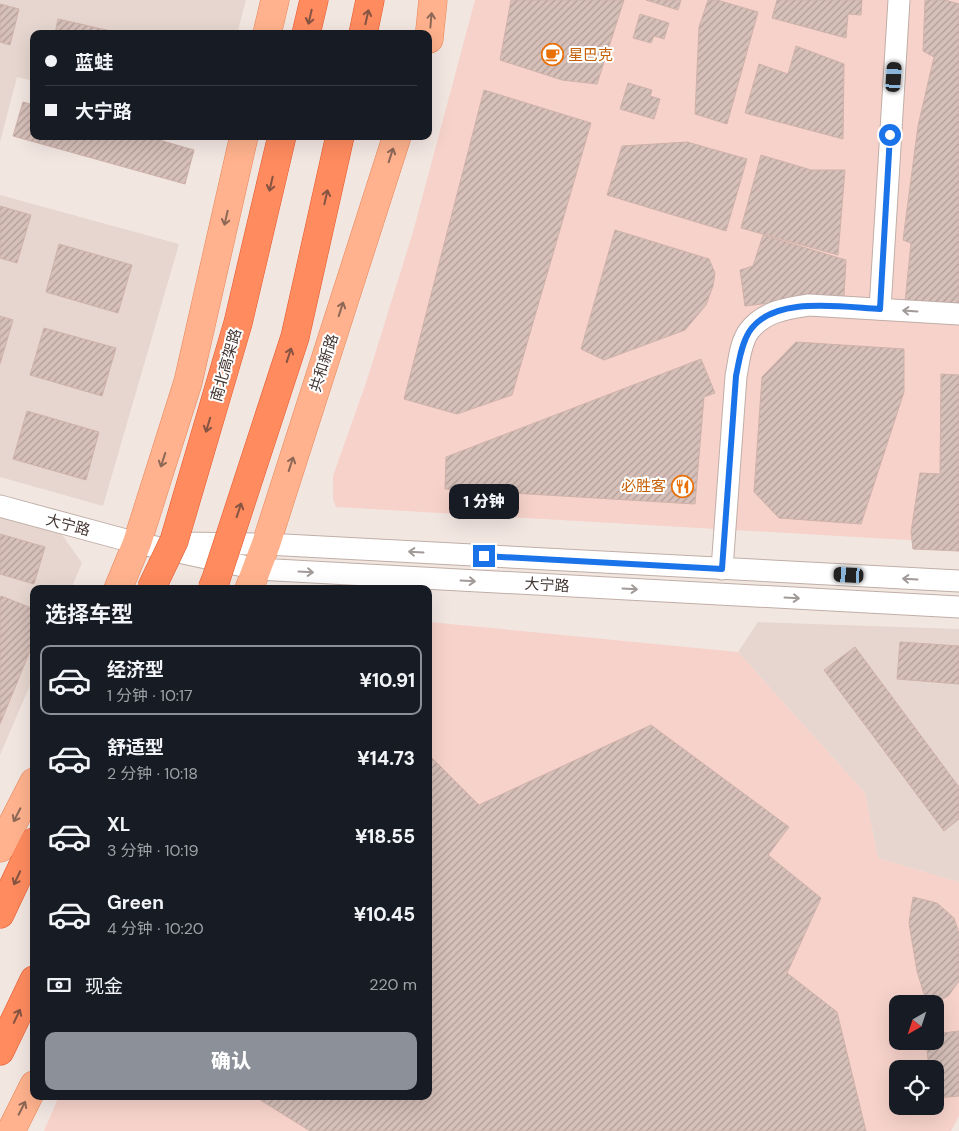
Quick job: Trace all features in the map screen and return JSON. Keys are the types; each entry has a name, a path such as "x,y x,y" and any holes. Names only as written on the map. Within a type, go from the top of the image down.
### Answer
{"highway":[{"path":"307,30 314,0"},
{"path":"364,30 370,0"},
{"name":"南北高架路","path":"153,585 174,541 238,323 281,140"},
{"path":"214,585 295,337 339,140"},
{"path":"0,914 30,850"},
{"path":"0,1051 30,988"}],"main road":[{"path":"268,30 275,0"},
{"path":"430,30 433,0"},
{"path":"120,585 137,543 188,382 243,140"},
{"name":"共和新路","path":"253,579 266,544 396,140"},
{"path":"0,848 30,790"},
{"path":"11,1131 30,1093"}],"street":[{"path":"880,309 899,0"},
{"path":"722,569 736,376 741,349 749,332 762,318 786,308 809,305 959,314"},
{"name":"大宁路","path":"0,506 137,543 253,579 404,585"},
{"name":"大宁路","path":"137,543 266,544 959,581"},
{"name":"大宁路","path":"432,586 959,607"}],"shaded area":[{"path":"0,0 246,0 238,30 30,30 30,80 17,77 0,142"},
{"path":"475,0 959,0 959,543 336,507 333,499 333,476 367,380 413,232"},
{"path":"0,195 179,244 103,506 0,477"},
{"path":"0,515 60,532 82,563 73,585 30,585 30,685 0,755"},
{"path":"432,622 738,652 865,793 878,858 959,882 959,1116 951,1131 44,1131 57,1100 432,1100"},
{"path":"758,622 959,629 959,882 878,858 865,793 738,652"}],"building":[{"path":"511,0 624,0 597,84 562,80 500,60"},
{"path":"646,0 681,0 678,10"},
{"path":"708,0 717,0 758,12 727,124 695,114 699,27"},
{"path":"777,0 862,0 861,15 848,14 846,38 772,18"},
{"path":"925,0 945,0 959,4 959,319 904,312 911,243 903,240 918,126 934,57 923,51"},
{"path":"0,4 19,9 10,45 0,42"},
{"path":"640,14 669,23 664,39 654,36 651,43 633,38"},
{"path":"58,19 106,30 56,30"},
{"path":"796,46 844,64 843,139 745,113 759,64 788,74"},
{"path":"628,83 652,90 650,96 660,99 654,119 620,109"},
{"path":"484,90 591,123 512,395 457,414 404,399"},
{"path":"23,102 30,104 30,140 159,140 194,150 185,184 13,136"},
{"path":"687,142 747,159 726,231 607,195 622,146"},
{"path":"761,155 811,170 845,170 838,255 741,228"},
{"path":"0,206 31,215 17,263 0,258"},
{"path":"615,230 709,259 715,273 713,286 706,305 685,330 604,360 581,349"},
{"path":"763,235 846,260 844,296 745,306 740,270 753,266"},
{"path":"59,244 132,265 118,313 46,292"},
{"path":"0,316 13,320 0,364"},
{"path":"44,328 116,348 102,396 30,375"},
{"path":"796,342 904,349 904,392 861,524 779,518 754,492 762,377"},
{"path":"701,359 715,393 704,397 695,504 445,489 446,457"},
{"path":"941,374 959,375 959,551 913,549 911,532 920,473 940,474"},
{"path":"27,411 99,432 86,480 13,459"},
{"path":"0,534 45,547 34,584 0,574"},
{"path":"1,596 30,607 30,651 0,724"},
{"path":"900,642 959,646 959,684 897,679"},
{"path":"855,647 959,787 959,819 944,831 824,670"},
{"path":"651,725 789,827 768,855 821,898 787,973 837,1012 866,1131 310,1131 260,1100 432,1100 432,758 479,805"},
{"path":"913,897 937,903 954,918 959,933 959,981 949,995 944,998 944,995 924,995 917,971 909,923"},
{"path":"959,1031 959,1096 944,1097 944,1060 928,1060 927,1050 944,1050 944,1033"}],"place":[{"name":"星巴克","path":"552,55"},
{"name":"必胜客","path":"682,486"}],"route":[{"path":"484,556 722,569 732,417 741,349 749,332 762,318 786,308 809,305 880,309 890,135"}]}
